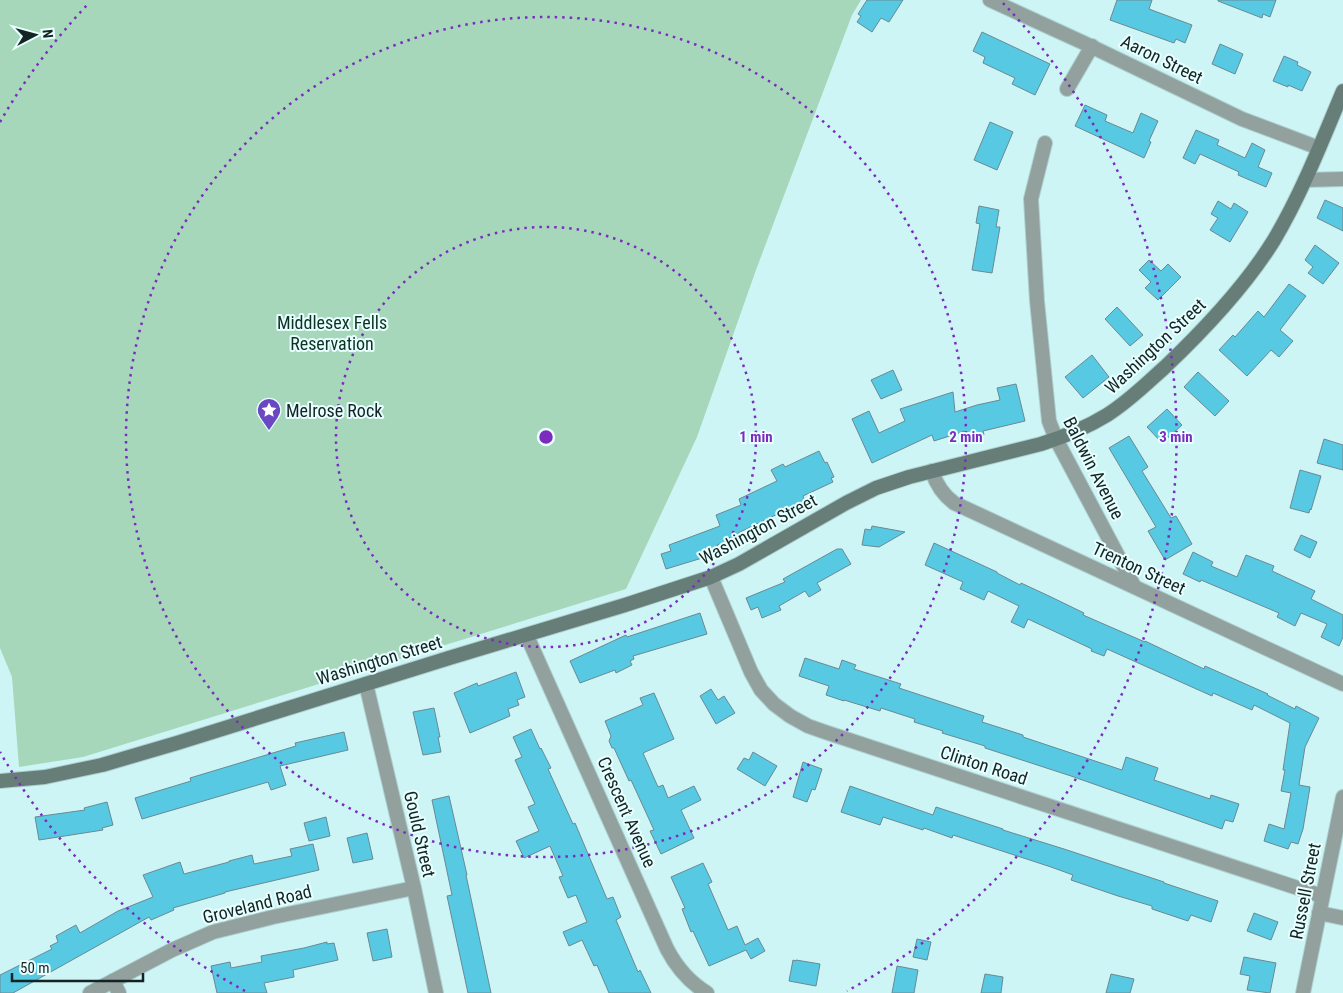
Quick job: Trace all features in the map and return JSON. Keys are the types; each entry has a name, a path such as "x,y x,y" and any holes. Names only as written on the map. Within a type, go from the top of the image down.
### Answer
{"main road":[{"name":"Washington Street","path":"0,781 45,777 102,765 527,636 711,577 766,550 866,492 892,482 932,471 1026,449 1094,423 1124,403 1181,351 1226,304 1260,261 1305,180 1343,91"}],"street":[{"name":"Aaron Street","path":"990,0 1092,46 1242,120 1319,148"},
{"path":"1067,89 1092,46"},
{"name":"Baldwin Avenue","path":"1046,143 1031,199 1037,300 1049,422 1056,439 1134,586"},
{"path":"1305,180 1343,178"},
{"name":"Trenton Street","path":"932,471 941,490 954,503 1343,684"},
{"name":"Clinton Road","path":"711,577 756,681 774,704 798,721 825,732 1322,896"},
{"name":"Crescent Avenue","path":"527,636 667,949 684,975 707,993"},
{"name":"Gould Street","path":"366,684 414,888 436,993"},
{"name":"Russell Street","path":"1303,993 1343,797"},
{"name":"Groveland Road","path":"90,993 116,987 172,950 213,932 265,919 414,888"},
{"path":"1319,913 1343,918"}],"green space":[{"name":"Middlesex Fells Reservation","path":"0,0 861,0 852,15 756,270 697,437 626,589 83,757 19,767 12,677 0,648"}],"building":[{"path":"867,0 903,0 889,22 881,18 872,32 857,22 861,16 858,14"},
{"path":"1117,0 1152,0 1149,9 1192,25 1185,43 1176,39 1174,43 1110,20"},
{"path":"1218,0 1276,0 1270,17 1263,14 1262,18"},
{"path":"982,32 1050,64 1035,95 1012,84 1015,78 983,63 985,57 973,51"},
{"path":"1220,44 1243,54 1235,74 1212,64"},
{"path":"1284,56 1298,62 1297,65 1311,72 1302,91 1273,81"},
{"path":"1085,105 1107,115 1105,121 1133,133 1141,113 1158,121 1144,158 1075,126"},
{"path":"990,122 1013,132 997,170 974,160"},
{"path":"1196,130 1219,140 1217,145 1245,158 1252,143 1265,150 1258,167 1272,173 1266,187 1238,175 1239,172 1200,154 1195,164 1183,158"},
{"path":"1325,200 1343,208 1343,231 1317,218"},
{"path":"1218,201 1231,209 1234,203 1248,212 1230,242 1210,230 1218,218 1211,214"},
{"path":"979,206 999,210 996,227 1000,227 992,273 972,270 980,224 976,223"},
{"path":"1315,245 1339,263 1323,284 1308,273 1313,267 1305,260"},
{"path":"1149,260 1161,271 1168,264 1181,277 1158,300 1145,288 1151,282 1139,270"},
{"path":"1289,284 1306,296 1280,330 1293,341 1279,357 1271,350 1247,376 1219,350 1233,335 1235,337 1258,311 1264,317"},
{"path":"1117,307 1143,335 1130,346 1105,319"},
{"path":"1092,355 1109,377 1083,398 1065,377"},
{"path":"893,370 902,390 881,399 871,380"},
{"path":"1198,372 1229,401 1215,416 1184,387"},
{"path":"1016,384 1025,421 983,431 984,435 968,440 965,431 934,441 932,435 872,463 852,419 869,411 879,433 905,421 900,409 953,392 955,412 1000,400 997,388"},
{"path":"1167,409 1182,425 1162,443 1147,427"},
{"path":"1129,436 1148,467 1142,471 1171,518 1176,516 1192,544 1165,560 1148,531 1156,527 1109,448"},
{"path":"1324,439 1343,445 1343,470 1317,463"},
{"path":"819,451 834,477 831,478 833,482 803,496 805,501 738,533 739,537 717,545 719,549 711,552 712,555 666,569 661,554 671,551 669,545 720,526 716,515 741,505 739,499 777,481 771,470 783,464 785,467"},
{"path":"1300,470 1321,476 1309,513 1290,508"},
{"path":"872,526 905,532 879,547 862,545 865,529 871,530"},
{"path":"1301,535 1317,542 1310,558 1294,550"},
{"path":"934,543 997,572 1020,585 1021,583 1049,596 1084,613 1083,615 1145,641 1204,669 1205,666 1268,694 1295,709 1296,706 1319,718 1305,747 1299,785 1310,787 1303,829 1298,844 1291,842 1288,849 1264,841 1269,824 1284,829 1291,793 1281,791 1290,723 1254,705 1252,710 1213,693 1212,696 1107,649 1104,656 1091,651 1092,649 1028,619 1024,628 1011,622 1019,606 988,591 984,600 960,589 963,582 925,565"},
{"path":"837,549 842,549 851,564 817,583 821,590 809,597 805,591 779,606 781,610 762,618 758,607 751,610 746,598 785,582 783,579"},
{"path":"1193,552 1213,562 1211,566 1237,577 1246,555 1274,566 1272,571 1315,591 1311,599 1343,615 1343,637 1339,646 1321,637 1327,624 1301,613 1295,626 1277,617 1279,613 1183,574"},
{"path":"700,613 707,634 633,656 634,659 630,661 632,665 616,673 615,670 580,683 570,661 626,635 627,637"},
{"path":"805,658 839,669 842,660 856,665 854,669 901,684 899,688 984,716 982,722 1122,770 1126,757 1158,768 1154,780 1210,799 1211,795 1239,804 1233,822 1225,820 1222,829 985,748 985,746 942,733 943,731 914,722 915,719 881,708 880,711 826,695 829,686 799,676"},
{"path":"516,672 525,697 517,700 519,705 508,709 510,716 470,733 454,693 477,683 478,686"},
{"path":"711,689 718,700 724,696 735,713 716,724 700,696"},
{"path":"654,693 674,739 643,753 658,787 663,785 668,798 694,786 701,800 681,810 694,838 661,854 650,831 654,830 631,780 629,781 609,741 611,736 605,721 643,705 640,698"},
{"path":"434,708 441,752 423,755 413,712"},
{"path":"531,729 551,768 548,769 573,824 575,823 607,899 613,897 621,917 616,920 638,972 640,970 651,993 609,993 597,965 594,966 582,940 569,946 563,932 587,922 576,895 568,898 559,877 563,876 550,846 524,858 516,841 539,831 528,807 535,804 515,760 522,757 513,737"},
{"path":"344,732 348,750 280,766 286,785 271,790 268,782 142,819 135,798 191,781 190,778 296,746 295,743"},
{"path":"753,752 777,766 765,786 737,769 744,758 749,760"},
{"path":"803,762 822,769 815,790 812,789 807,802 793,797"},
{"path":"850,786 933,815 936,807 1218,901 1211,922 1191,915 1188,921 1152,909 1152,906 1071,880 1073,875 953,835 952,838 883,817 880,825 841,812"},
{"path":"449,796 491,993 468,993 447,896 452,895 432,800"},
{"path":"107,802 113,825 102,828 103,830 39,840 35,817 85,810 84,808"},
{"path":"326,817 330,836 309,841 304,823"},
{"path":"367,833 373,859 353,863 347,838"},
{"path":"313,844 319,870 225,892 173,908 174,910 151,920 149,917 13,993 0,993 0,975 52,949 50,946 58,942 56,936 76,925 80,933 118,911 153,897 143,875 180,862 184,874 252,855 254,864 292,856 290,849"},
{"path":"703,863 712,882 708,884 728,930 737,926 745,945 758,938 765,951 751,959 746,950 709,966 693,931 691,932 682,909 685,908 671,877"},
{"path":"1254,913 1278,922 1271,940 1247,931"},
{"path":"387,929 392,957 373,961 367,933"},
{"path":"917,939 931,942 927,960 913,957"},
{"path":"327,942 327,944 334,943 338,960 293,970 294,977 264,983 267,993 217,993 211,966 230,962 231,968 262,962 261,956"},
{"path":"1244,957 1276,963 1270,993 1247,990 1250,976 1240,974"},
{"path":"793,960 820,964 816,986 789,981"},
{"path":"897,966 918,970 914,993 892,993"},
{"path":"985,974 1003,977 1001,993 981,993"},
{"path":"1111,974 1134,979 1130,993 1106,993"}],"place":[{"name":"Melrose Rock","path":"269,431"}]}
